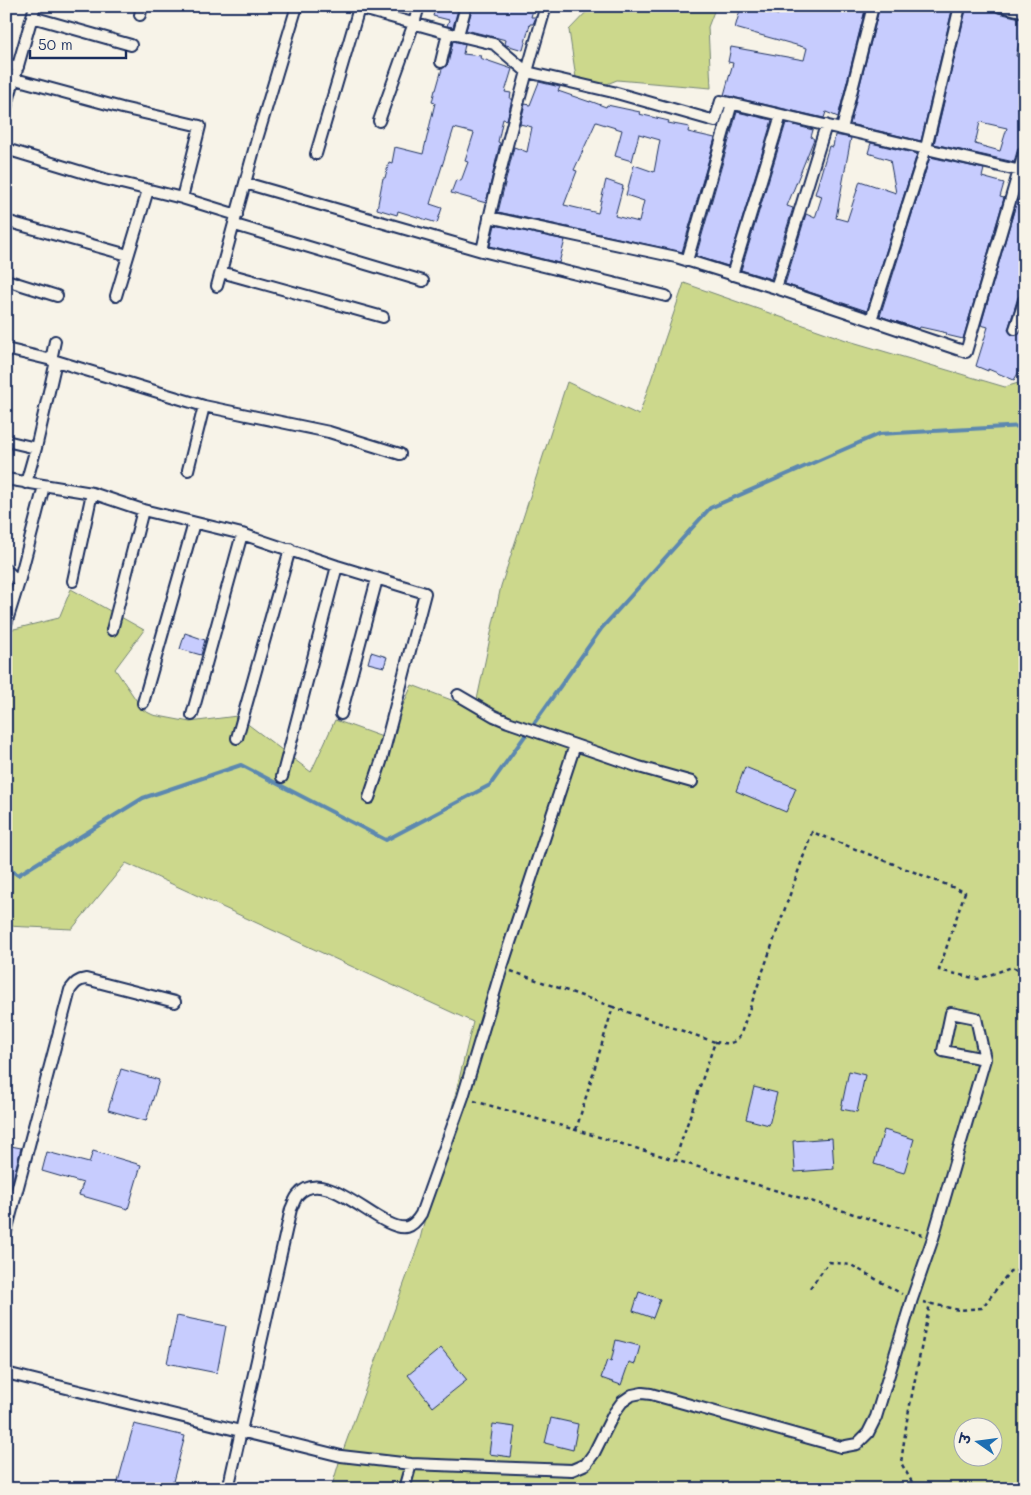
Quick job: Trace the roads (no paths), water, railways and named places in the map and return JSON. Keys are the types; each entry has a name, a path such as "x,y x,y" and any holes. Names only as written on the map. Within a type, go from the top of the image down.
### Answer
{"street":[{"path":"6,108 35,6"},
{"path":"217,286 297,6"},
{"path":"380,121 419,6"},
{"path":"441,62 466,6"},
{"path":"482,251 489,217 546,6"},
{"path":"842,129 873,6"},
{"path":"870,320 926,148 960,6"},
{"path":"1000,6 1025,12"},
{"path":"316,154 355,7 494,44 527,72 613,92 715,121 721,101 1022,171"},
{"path":"32,17 131,44"},
{"path":"6,64 18,67"},
{"path":"15,79 122,108 200,126 182,198"},
{"path":"687,261 732,103"},
{"path":"732,274 781,115"},
{"path":"776,288 826,125"},
{"path":"6,149 182,198 236,220 423,281"},
{"path":"489,217 687,261 776,288 966,352 1022,171 1025,150"},
{"path":"245,183 482,251 666,296"},
{"path":"116,296 148,190"},
{"path":"6,222 128,255"},
{"path":"221,272 383,317"},
{"path":"6,280 57,296"},
{"path":"1015,329 1025,299"},
{"path":"26,483 36,448 55,341"},
{"path":"6,348 53,360 204,406 328,432 400,454"},
{"path":"188,470 204,406"},
{"path":"6,441 36,448"},
{"path":"6,479 92,493 143,510 242,534 425,593 369,798"},
{"path":"6,624 44,486"},
{"path":"73,581 92,493"},
{"path":"112,630 143,510"},
{"path":"143,703 194,523"},
{"path":"192,715 242,534"},
{"path":"238,738 290,549"},
{"path":"282,777 337,566"},
{"path":"6,570 18,582"},
{"path":"341,714 377,579"},
{"path":"458,695 508,722 575,746 692,782"},
{"path":"228,1489 291,1209 297,1195 306,1188 317,1186 337,1192 390,1224 401,1227 408,1227 421,1214 463,1098 502,968 575,746"},
{"path":"6,1232 70,990 74,983 86,979 175,1002"},
{"path":"6,1373 341,1456 411,1464 572,1470 586,1464 622,1402 632,1395 642,1393 841,1447 857,1444 868,1433 876,1416 933,1238 985,1059 976,1018 951,1013 943,1051 985,1059"},
{"path":"404,1489 411,1464"}],"waterway":[{"path":"6,867 18,875 143,798 241,765 386,840 490,785 601,629 710,508 879,434 1025,426"}]}
